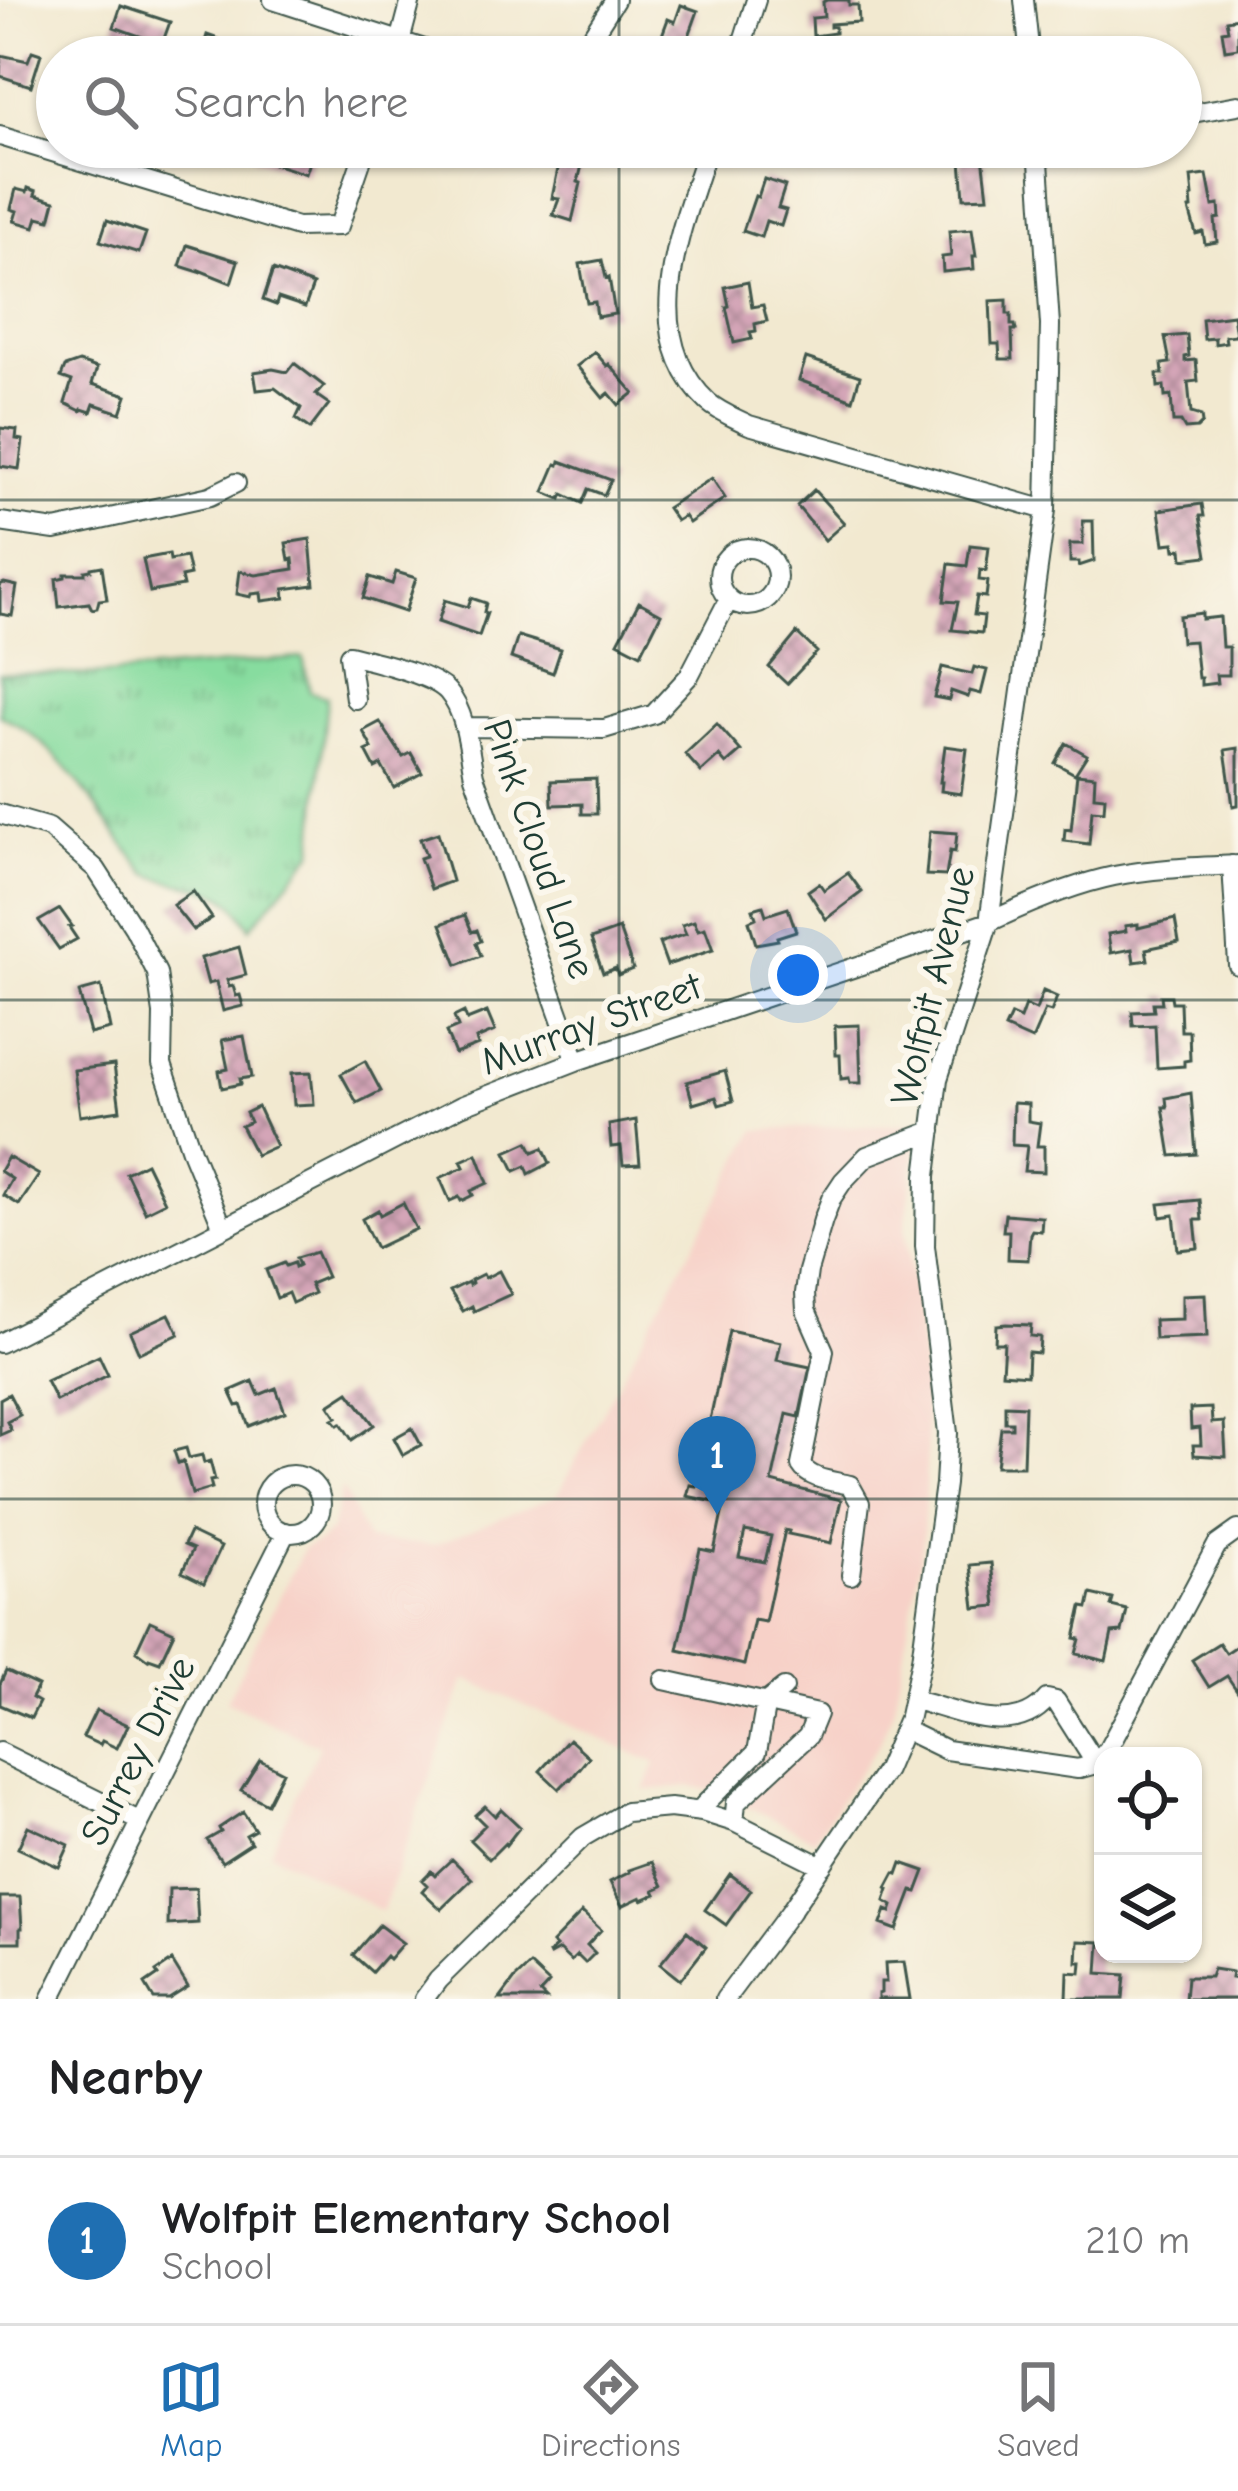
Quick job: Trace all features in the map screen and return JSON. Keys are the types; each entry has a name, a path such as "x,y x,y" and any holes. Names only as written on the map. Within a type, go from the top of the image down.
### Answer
{"street":[{"path":"273,0 366,36"},
{"path":"402,36 411,0"},
{"path":"592,36 615,0"},
{"path":"745,36 756,0"},
{"path":"1024,0 1028,36"},
{"path":"1202,111 1238,105"},
{"path":"0,136 36,147"},
{"path":"104,168 297,227 340,226 359,168"},
{"path":"701,168 679,237 669,308 674,351 712,406 748,425 1046,509"},
{"name":"Wolfpit Avenue","path":"724,1999 872,1793 905,1730 914,1700 948,1447 925,1246 926,1176 938,1079 989,922 1046,509 1050,326 1039,168"},
{"path":"0,522 55,530 210,496 236,483"},
{"path":"464,727 604,729 654,713 689,676 729,599"},
{"name":"Pink Cloud Lane","path":"355,699 349,655 407,670 448,690 576,1061"},
{"path":"0,814 49,828 96,869 134,928 157,973 164,1014 162,1064 224,1228"},
{"path":"1235,865 1238,965"},
{"name":"Murray Street","path":"0,1343 461,1106 576,1061 1115,876 1235,865"},
{"path":"851,1575 860,1503 850,1485 815,1477 802,1465 824,1351 806,1310 808,1271 831,1199 850,1173 867,1156 932,1131"},
{"path":"1109,1747 1217,1545 1238,1531"},
{"name":"Surrey Drive","path":"51,1999 286,1532"},
{"path":"664,1680 817,1714 808,1736 736,1803 734,1822"},
{"path":"703,1812 704,1805 758,1752 766,1702 784,1688"},
{"path":"914,1700 1010,1720 1023,1718 1047,1700 1056,1701 1094,1761"},
{"path":"905,1730 946,1750 991,1759 1078,1769 1094,1765"},
{"path":"0,1752 139,1821"},
{"path":"424,1999 560,1858 626,1812 670,1808 703,1812 734,1822 822,1866"}],"shaded area":[{"path":"919,1123 905,1229 923,1365 927,1451 923,1542 894,1707 880,1742 814,1839 723,1794 692,1786 644,1790 656,1763 465,1679 382,1911 270,1852 319,1746 226,1701 304,1548 331,1531 342,1487 367,1540 434,1545 557,1495 756,1130"}],"green space":[{"path":"303,658 310,692 327,697 313,853 250,928 239,911 217,893 148,874 64,765 24,729 0,715 0,673 95,675"}],"building":[{"path":"827,0 858,5 859,22 830,24 835,33 813,36 812,18 824,17"},
{"path":"681,5 698,11 689,36 662,36 668,19 675,22"},
{"path":"121,6 170,22 165,36 139,36 114,27"},
{"path":"1238,18 1238,48 1225,50 1222,31 1228,30 1226,20"},
{"path":"32,51 36,52 31,86 0,76 1,55 28,61"},
{"path":"558,168 581,168 572,221 553,215 559,199 552,198"},
{"path":"962,168 985,168 988,197 964,198"},
{"path":"1207,175 1220,218 1215,219 1217,242 1205,244 1203,232 1196,234 1189,209 1191,177"},
{"path":"764,179 785,186 778,208 786,210 781,226 766,221 761,237 743,231"},
{"path":"28,188 55,201 50,220 38,217 35,227 14,221 17,211 11,209 16,189 27,192"},
{"path":"107,220 146,233 139,253 100,241"},
{"path":"972,229 974,269 943,272 942,257 951,256 949,231"},
{"path":"187,245 238,261 231,283 180,266"},
{"path":"602,260 615,314 597,317 595,302 587,303 580,264"},
{"path":"273,270 313,285 305,307 278,298 276,305 263,300"},
{"path":"748,282 752,307 763,305 767,321 755,324 752,339 734,343 725,287"},
{"path":"1007,300 1007,314 1016,330 1012,330 1013,359 1000,359 999,344 992,344 990,301"},
{"path":"1233,315 1236,335 1215,344 1215,338 1204,339 1202,319"},
{"path":"1187,335 1189,356 1185,361 1196,360 1198,381 1188,382 1191,413 1201,416 1202,423 1185,429 1181,422 1173,422 1171,396 1165,397 1164,386 1158,387 1157,374 1163,374 1162,364 1170,363 1165,337"},
{"path":"595,352 634,393 619,405 609,393 603,398 577,366"},
{"path":"806,358 860,376 853,400 799,380"},
{"path":"79,362 97,368 92,384 127,395 121,413 94,404 91,412 81,411 65,403 72,381 61,377 65,367"},
{"path":"294,363 324,386 316,395 329,404 310,429 296,419 301,408 275,388 257,390 254,372 287,372"},
{"path":"0,428 17,430 16,439 23,440 19,469 0,466"},
{"path":"560,461 611,480 604,495 588,489 582,503 544,492"},
{"path":"712,478 725,498 689,523 684,516 676,521 667,508"},
{"path":"814,490 844,523 825,540 797,506"},
{"path":"1202,504 1207,556 1183,559 1182,549 1175,550 1174,543 1164,544 1159,510"},
{"path":"1083,521 1093,521 1094,561 1079,566 1079,562 1070,562 1070,544 1083,544"},
{"path":"310,539 314,585 284,589 285,598 262,601 261,593 237,594 240,571 256,575 294,569 286,543"},
{"path":"970,545 989,547 986,571 980,570 979,580 988,581 986,597 977,596 974,615 984,616 982,633 952,630 958,602 944,601 949,564 967,566"},
{"path":"169,554 170,560 186,557 190,575 181,577 183,586 150,592 143,559"},
{"path":"102,566 107,599 99,600 92,609 89,603 59,607 56,579"},
{"path":"396,572 416,578 405,612 363,598 370,577 392,584"},
{"path":"0,585 17,586 12,616 0,614"},
{"path":"471,598 486,603 479,636 438,622 445,600 468,607"},
{"path":"639,602 661,614 641,654 618,642"},
{"path":"1202,613 1202,619 1220,617 1222,647 1229,647 1229,675 1216,675 1217,683 1201,685 1194,641 1181,642 1179,616"},
{"path":"797,633 817,652 787,684 769,667"},
{"path":"518,636 561,649 553,673 511,658"},
{"path":"942,667 972,674 974,667 987,670 981,694 970,691 968,697 951,691 949,700 934,697"},
{"path":"380,722 403,757 411,753 422,773 394,788 366,751 372,748 363,731"},
{"path":"717,724 741,751 726,764 719,756 701,772 685,754"},
{"path":"1066,743 1087,755 1075,774 1055,763"},
{"path":"945,746 967,749 961,794 941,791"},
{"path":"1238,748 1238,805 1233,806 1225,750"},
{"path":"1077,774 1095,776 1094,796 1105,797 1104,811 1092,810 1089,844 1064,841 1065,829 1071,830"},
{"path":"596,779 597,814 582,814 582,804 552,805 551,781"},
{"path":"930,831 957,833 946,876 926,875"},
{"path":"438,833 452,881 431,889 420,858 426,856 420,839"},
{"path":"848,873 862,892 826,919 808,891 819,883 824,890"},
{"path":"193,891 212,918 193,930 173,905"},
{"path":"763,906 766,915 788,908 796,931 756,944 749,921 756,918 753,909"},
{"path":"60,909 77,939 59,949 39,921"},
{"path":"465,915 472,932 477,930 481,956 457,965 441,924"},
{"path":"1175,919 1179,942 1146,949 1148,960 1134,962 1132,949 1111,953 1108,934 1126,931 1125,926 1138,924 1138,928"},
{"path":"694,921 698,930 705,928 713,950 667,965 659,943 686,934 682,925"},
{"path":"619,929 633,969 618,975 616,968 603,973 591,939"},
{"path":"239,947 246,975 227,980 243,1006 223,1011 216,982 208,984 201,958"},
{"path":"101,986 110,1029 90,1034 79,992"},
{"path":"1043,991 1057,997 1051,1012 1045,1010 1032,1040 1005,1028 1011,1015 1020,1019 1025,1005 1036,1010"},
{"path":"1161,996 1180,1002 1181,1031 1189,1031 1190,1060 1184,1066 1157,1068 1155,1025 1133,1026 1132,1012 1154,1011 1153,1003 1162,1003"},
{"path":"464,1012 467,1020 487,1012 495,1031 476,1039 478,1045 455,1054 446,1032 458,1027 454,1017"},
{"path":"859,1025 861,1083 850,1083 849,1078 841,1079 835,1026"},
{"path":"244,1036 252,1077 222,1088 219,1071 228,1069 222,1040"},
{"path":"365,1061 381,1091 357,1103 341,1074"},
{"path":"114,1065 120,1110 80,1116 74,1070"},
{"path":"725,1071 733,1101 719,1105 716,1097 693,1104 687,1082"},
{"path":"311,1072 314,1104 294,1105 292,1073"},
{"path":"1191,1093 1196,1154 1171,1156 1163,1107 1167,1107 1166,1098"},
{"path":"1013,1103 1028,1104 1028,1121 1040,1123 1037,1146 1044,1146 1044,1172 1024,1171 1027,1146 1012,1145"},
{"path":"258,1107 276,1146 256,1155 241,1126 250,1122 246,1113"},
{"path":"636,1120 640,1164 623,1165 621,1146 611,1147 609,1125"},
{"path":"528,1142 533,1152 543,1148 550,1163 529,1174 526,1166 515,1171 506,1152"},
{"path":"477,1154 488,1183 461,1201 459,1197 450,1201 440,1178 464,1167 461,1161"},
{"path":"8,1157 39,1175 19,1205 3,1195 12,1179 0,1171"},
{"path":"146,1163 165,1202 145,1212 126,1173"},
{"path":"1200,1200 1202,1220 1195,1220 1198,1248 1178,1250 1174,1215 1161,1217 1159,1204"},
{"path":"403,1203 416,1229 376,1248 362,1219"},
{"path":"1005,1214 1042,1217 1041,1231 1030,1234 1028,1260 1008,1259"},
{"path":"316,1252 327,1277 310,1284 314,1293 292,1303 288,1293 277,1298 266,1270 284,1263 295,1267 299,1265 296,1258"},
{"path":"499,1271 511,1294 474,1311 472,1306 463,1311 450,1291"},
{"path":"1205,1294 1207,1337 1155,1339 1154,1320 1182,1319 1182,1295"},
{"path":"169,1314 179,1334 139,1353 130,1332"},
{"path":"996,1325 1031,1325 1030,1336 1040,1337 1039,1353 1028,1352 1027,1375 1002,1373 1004,1343 995,1343"},
{"path":"729,1331 781,1342 777,1360 810,1367 799,1417 787,1414 772,1482 841,1500 831,1543 785,1530 765,1622 754,1620 744,1665 678,1650 700,1549 714,1552 724,1504 687,1496 690,1485 696,1486","holes":["745,1531 771,1536 765,1562 739,1557"]},
{"path":"99,1356 108,1375 56,1401 46,1381"},
{"path":"253,1381 259,1395 276,1388 285,1412 249,1426 230,1391"},
{"path":"349,1392 374,1425 352,1440 333,1419 337,1417 329,1405"},
{"path":"9,1394 20,1415 7,1422 11,1430 0,1435 0,1399"},
{"path":"1005,1405 1025,1406 1023,1466 996,1466 1001,1428 1012,1428 1012,1422 1005,1422"},
{"path":"1211,1408 1212,1423 1224,1422 1226,1457 1194,1455 1193,1445 1201,1445 1200,1428 1191,1429 1190,1409"},
{"path":"412,1428 421,1445 403,1455 394,1438"},
{"path":"186,1448 189,1458 202,1455 204,1463 210,1461 212,1488 192,1494 183,1461 178,1463 174,1451"},
{"path":"190,1532 221,1547 204,1583 182,1572 193,1549 184,1545"},
{"path":"991,1563 996,1606 975,1608 970,1565"},
{"path":"1091,1594 1113,1599 1111,1606 1127,1610 1122,1632 1112,1633 1106,1661 1076,1654 1082,1607 1088,1608"},
{"path":"150,1621 174,1632 160,1662 136,1651"},
{"path":"1219,1643 1226,1653 1238,1645 1238,1692 1227,1676 1209,1687 1192,1660"},
{"path":"6,1671 38,1686 32,1698 39,1702 31,1718 0,1705 0,1684"},
{"path":"96,1710 128,1725 117,1748 83,1737"},
{"path":"569,1739 589,1757 559,1789 540,1771"},
{"path":"260,1760 283,1772 267,1804 241,1790"},
{"path":"485,1806 495,1816 501,1809 520,1827 489,1859 470,1840 485,1825 475,1815"},
{"path":"243,1812 255,1830 246,1835 251,1843 222,1862 207,1840"},
{"path":"28,1826 69,1845 59,1867 18,1848"},
{"path":"452,1859 472,1879 441,1909 422,1891 427,1885 422,1880"},
{"path":"652,1862 663,1886 654,1890 656,1894 622,1906 610,1882"},
{"path":"902,1863 925,1871 897,1930 881,1924 886,1910 891,1912 893,1906 885,1901 887,1888"},
{"path":"730,1874 751,1890 726,1925 705,1910"},
{"path":"196,1888 198,1923 168,1925 169,1889"},
{"path":"0,1897 20,1897 20,1942 0,1942"},
{"path":"582,1912 601,1930 587,1945 595,1953 585,1963 577,1955 571,1961 559,1950 550,1955 556,1947 552,1943"},
{"path":"379,1925 403,1943 372,1972 353,1955"},
{"path":"687,1931 706,1947 680,1980 660,1964"},
{"path":"1078,1941 1094,1942 1098,1973 1125,1975 1123,1999 1067,1999 1068,1972 1081,1973 1082,1962 1077,1962"},
{"path":"172,1961 188,1987 169,1999 154,1999 145,1984"},
{"path":"904,1962 910,1999 878,1999 881,1982 886,1982 885,1963"},
{"path":"530,1965 549,1983 540,1993 546,1999 500,1999 515,1979"},
{"path":"1213,1969 1232,1972 1231,1978 1238,1979 1238,1999 1185,1999 1187,1977 1210,1977"}],"place":[{"name":"Wolfpit Elementary School","path":"717,1515"}]}
